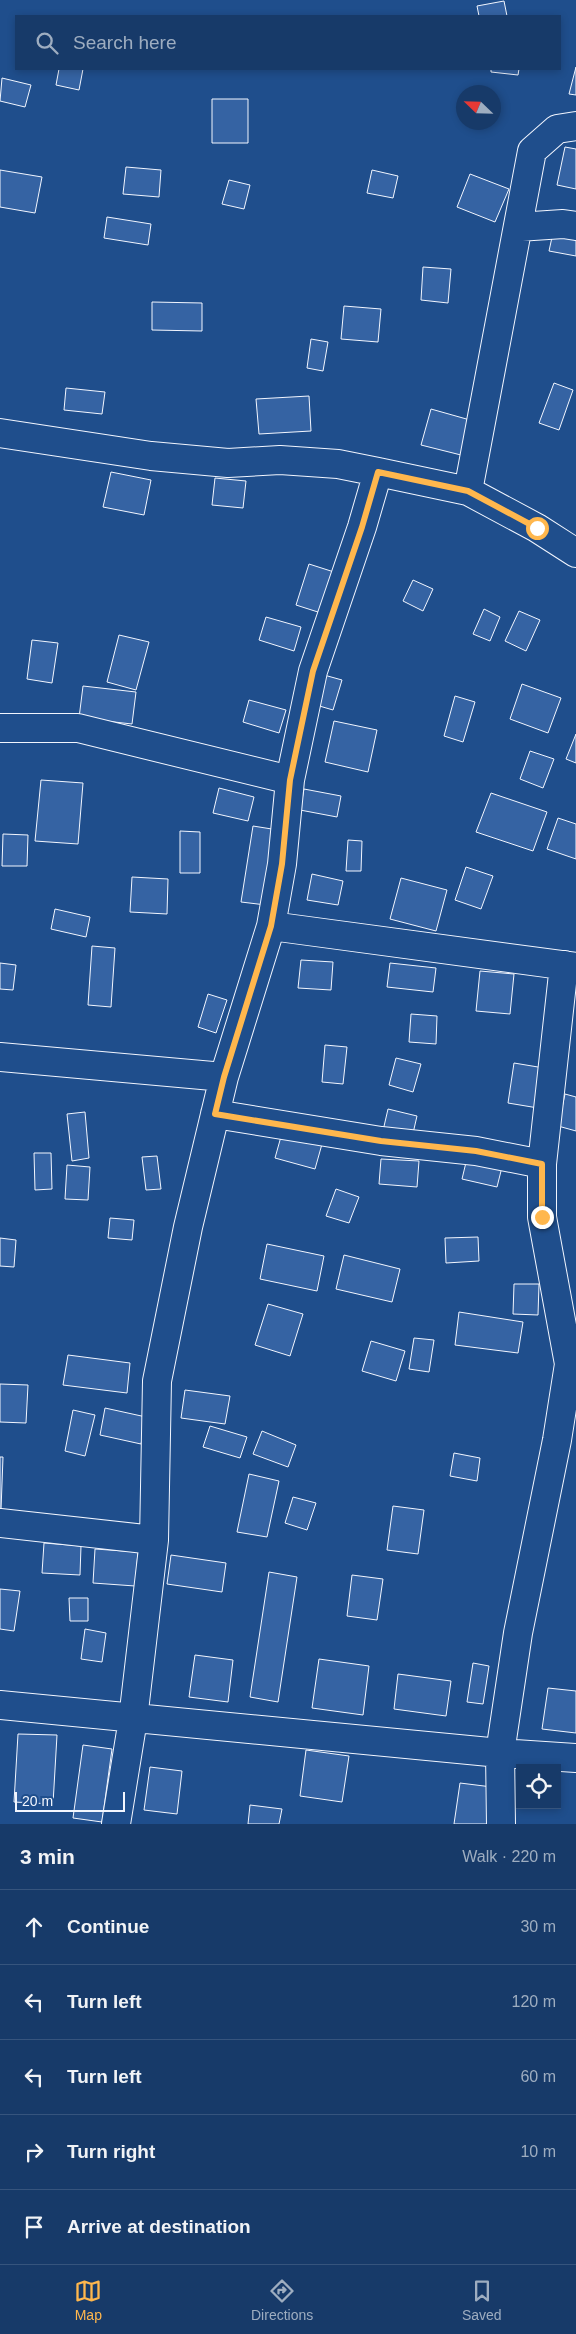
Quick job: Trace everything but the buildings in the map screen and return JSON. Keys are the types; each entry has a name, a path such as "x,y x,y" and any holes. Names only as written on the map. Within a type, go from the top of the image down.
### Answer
{"street":[{"path":"468,491 532,151 557,129 576,126"},
{"path":"518,227 564,224 576,226"},
{"path":"0,433 160,456 228,463 280,460 338,464 378,472 468,491 537,528 576,553"},
{"path":"116,1824 133,1719 154,1540 157,1381 188,1227 224,1077 271,926 282,864 290,780 313,671 362,527 378,472"},
{"path":"0,728 78,728 290,780"},
{"path":"271,926 570,966 542,1164 542,1217 572,1364 518,1633 500,1753 500,1824"},
{"path":"0,1057 224,1077"},
{"path":"215,1114 381,1141 476,1151 542,1164"},
{"path":"0,1523 154,1540"},
{"path":"0,1705 500,1753 576,1758"}],"route":[{"path":"537,528 468,491 378,472 362,527 313,671 290,780 282,864 271,926 224,1077 215,1114 381,1141 476,1151 542,1164 542,1217"}]}
